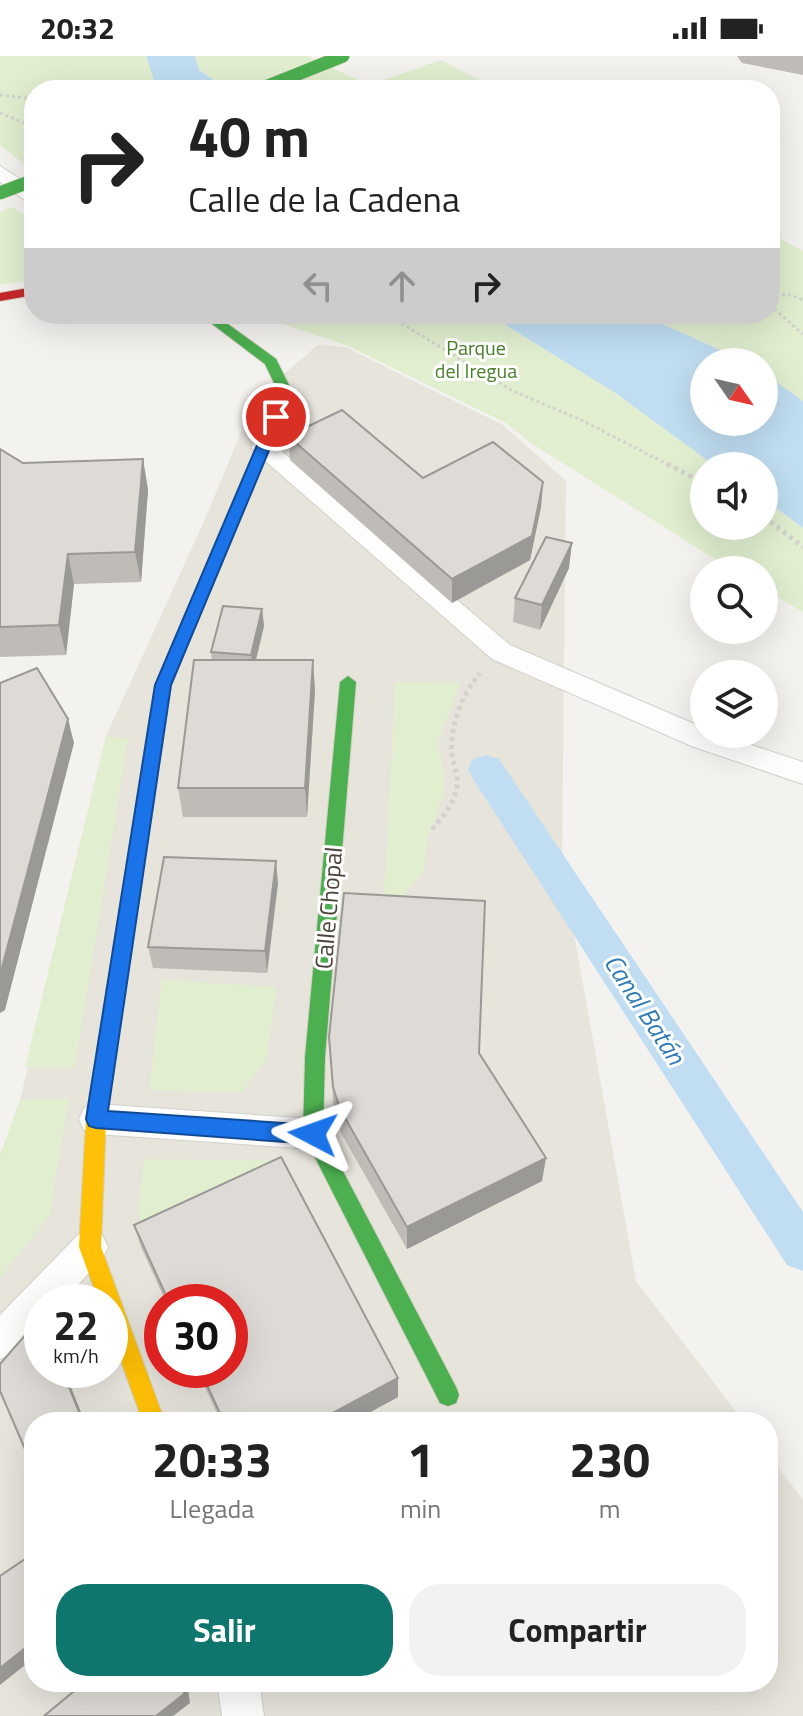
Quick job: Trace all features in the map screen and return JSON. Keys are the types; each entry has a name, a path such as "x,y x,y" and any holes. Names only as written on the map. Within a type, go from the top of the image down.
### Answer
{"street":[{"path":"283,80 343,56"},
{"path":"0,172 24,190"},
{"path":"0,193 24,184"},
{"path":"0,297 24,293"},
{"path":"150,1412 90,1247 96,1119 163,685 281,403 283,387 271,362 220,324"},
{"path":"263,447 501,652 704,740 803,773"},
{"name":"Calle Chopal","path":"348,682 315,1057 313,1134 448,1395"},
{"path":"96,1119 313,1134"},
{"path":"0,1341 90,1247"},
{"path":"239,1692 243,1716"}],"path":[{"path":"0,95 24,98"},
{"path":"0,113 24,123"},
{"path":"780,294 803,300"},
{"path":"780,314 803,334"},
{"path":"402,324 513,391 579,419 690,476"},
{"path":"778,528 803,547"},
{"path":"432,829 441,820 457,787 452,748 457,717 473,681 501,652"}],"shaded area":[{"path":"318,345 345,347 503,425 566,481 562,866 636,1281 736,1412 24,1412 24,1692 778,1692 778,1467 803,1500 803,1716 0,1716 0,1156 20,1100 106,736 205,519 255,398"}],"green space":[{"path":"0,56 146,56 154,80 24,80 24,164 0,145"},
{"path":"195,56 307,56 358,80 214,80 199,70"},
{"path":"441,60 479,80 383,80"},
{"path":"12,207 24,215 24,281 0,285 0,212"},
{"path":"780,238 803,251 803,401 778,383 778,348 716,348 662,324 780,324"},
{"name":"Parque del Iregua","path":"283,324 504,324 617,394 696,452 690,452 690,540 778,540 778,509 803,528 803,612 778,597 778,556 710,556 531,443 506,423 348,346"},
{"path":"395,682 460,683 438,742 445,778 443,795 427,842 424,871 401,899 384,898"},
{"path":"106,736 128,739 75,1067 25,1067"},
{"path":"162,980 276,987 267,1058 242,1092 149,1090"},
{"path":"69,1099 49,1216 0,1278 0,1156 20,1100"},
{"path":"144,1159 272,1160 284,1180 141,1247 139,1208"}],"water":[{"path":"146,56 195,56 199,70 214,80 154,80"},
{"path":"504,324 662,324 716,348 690,348 690,436 778,436 778,383 803,401 803,528 778,509 778,452 696,452 617,394"}],"building":[{"path":"342,410 423,478 493,442 543,482 532,536 452,579 288,436"},
{"path":"0,449 23,463 143,459 135,552 68,554 59,625 0,627"},
{"path":"546,537 572,543 542,605 515,598"},
{"path":"223,606 262,609 251,655 211,652"},
{"path":"194,660 313,660 305,788 178,788"},
{"path":"37,668 68,719 0,975 0,683"},
{"path":"164,857 276,861 265,951 148,947"},
{"path":"344,893 485,901 479,1053 546,1158 407,1227 340,1109 333,1087 329,1037"},
{"path":"281,1157 398,1378 335,1412 219,1412 208,1388 248,1388 248,1284 161,1284 134,1225"},
{"path":"24,1336 24,1388 69,1388 79,1412 24,1412 24,1447 0,1391 0,1364"},
{"path":"24,1560 24,1649 0,1668 0,1576"},
{"path":"73,1692 184,1694 156,1716 44,1716"}],"waterway":[{"name":"Canal Batán","path":"486,769 803,1250"}],"traffic: fast":[{"path":"283,80 343,56"},
{"path":"0,193 24,184"},
{"path":"119,970 163,685 276,417 283,387 271,362 220,324"},
{"path":"348,682 315,1057 313,1134 448,1395"}],"traffic: slow":[{"path":"119,970 96,1119 90,1247 150,1412"}],"traffic: jam":[{"path":"0,297 24,293"}],"route":[{"path":"276,417 163,685 96,1119 313,1134"}]}
